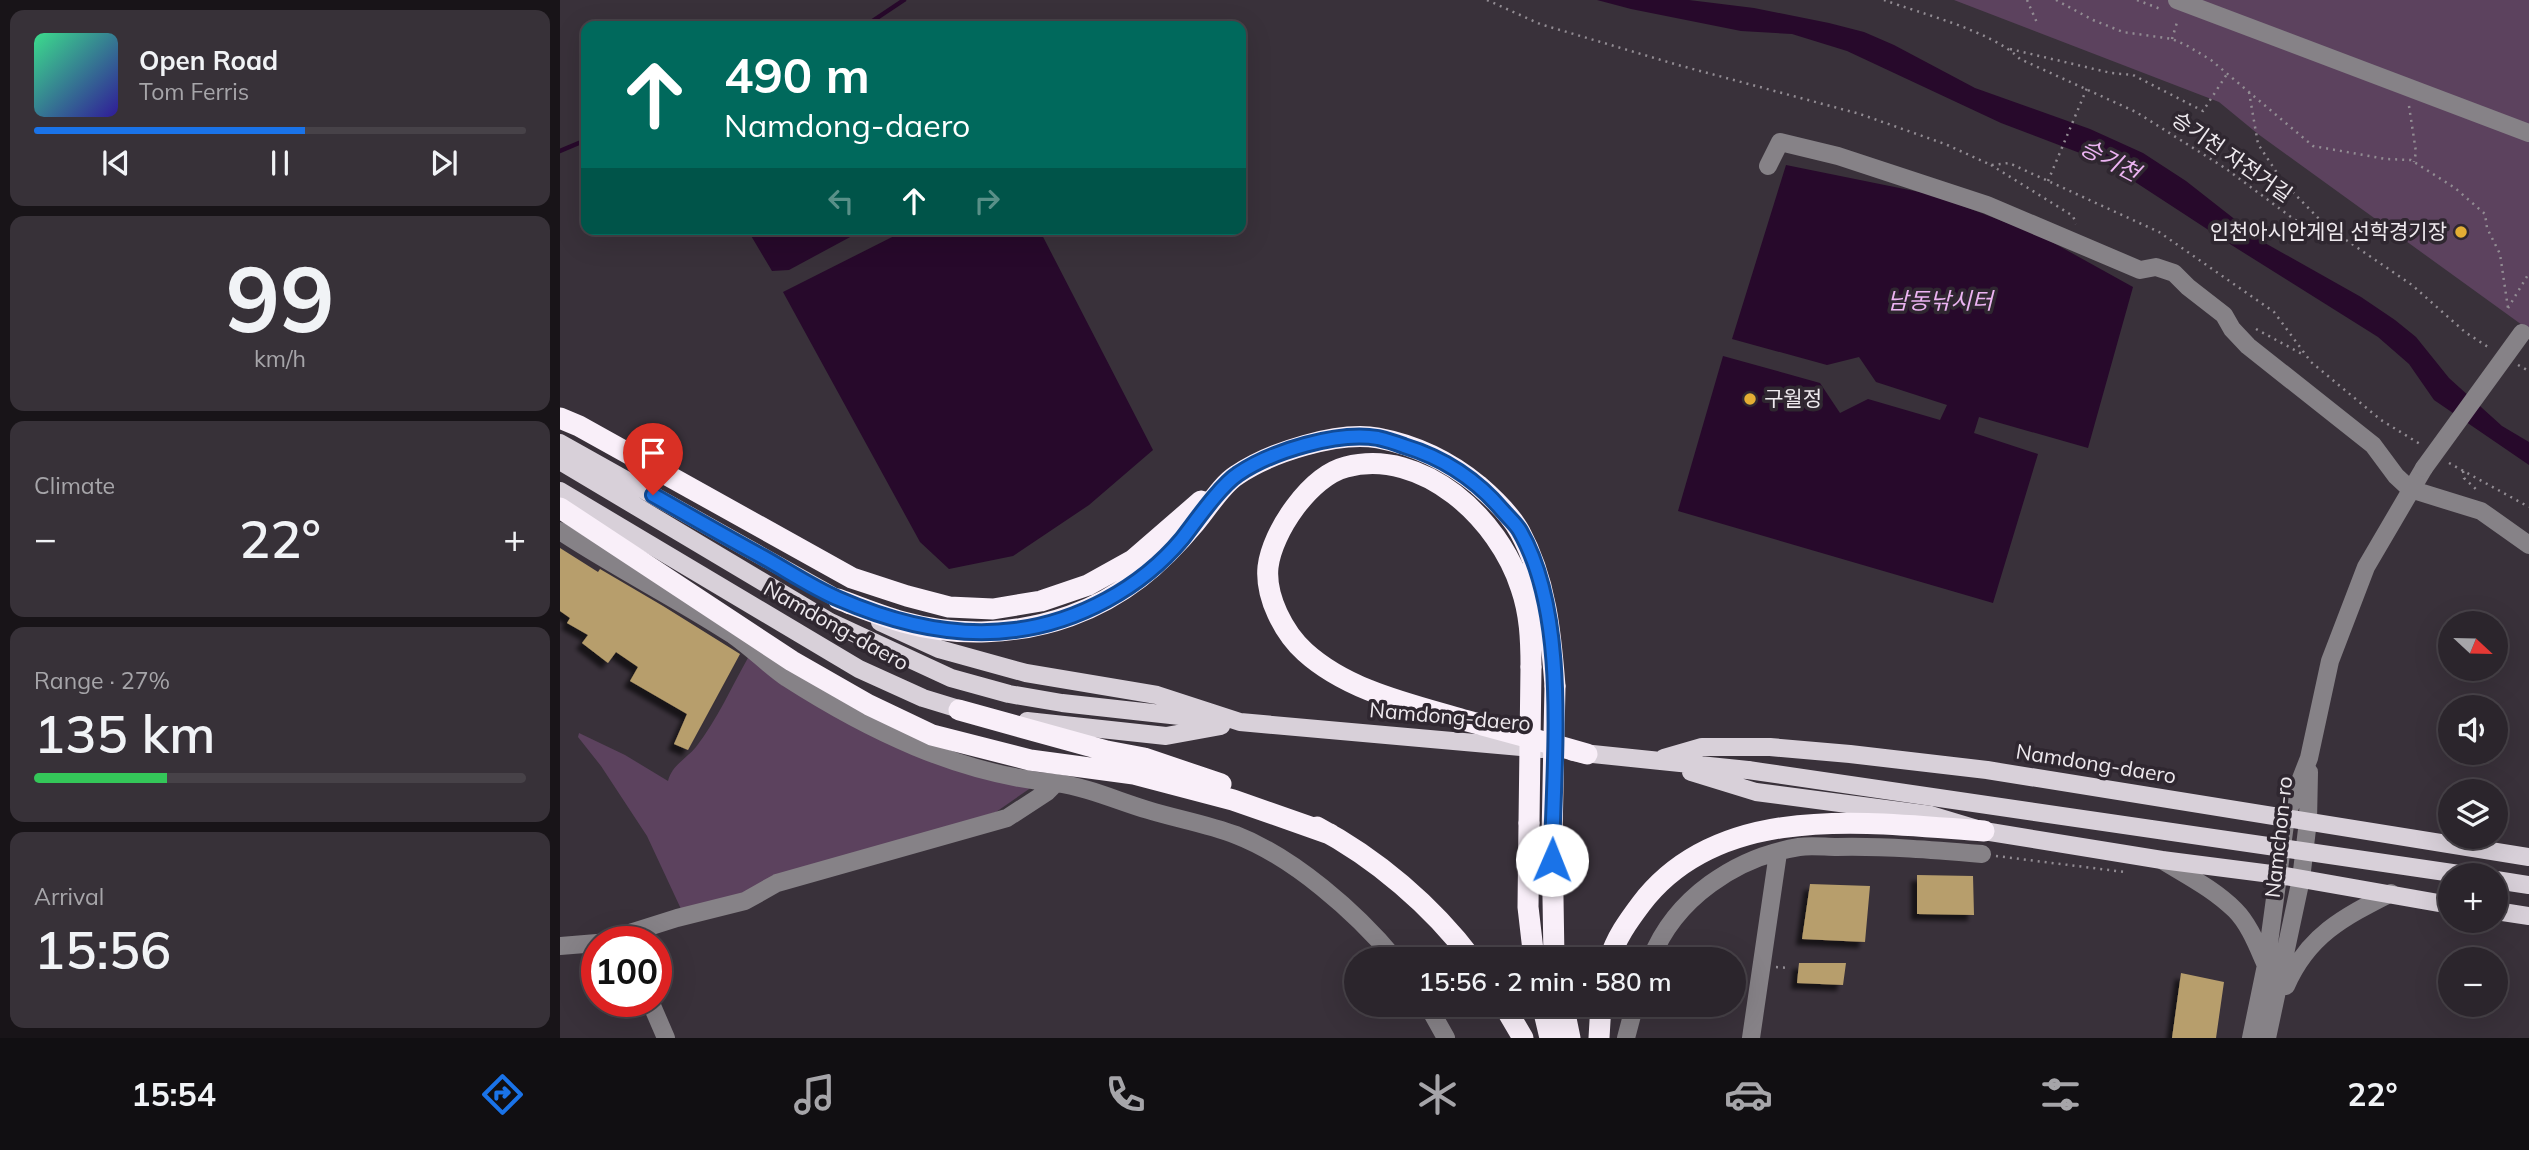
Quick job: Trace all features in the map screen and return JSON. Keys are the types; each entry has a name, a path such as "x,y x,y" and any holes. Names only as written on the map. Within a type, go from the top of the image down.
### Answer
{"highway":[{"path":"560,418 579,426 852,578 949,607 993,609 1041,601 1088,585 1133,560 1190,509 1233,477 1255,463 1289,449 1334,439 1376,438 1420,451 1457,468 1490,495 1520,530 1538,575 1550,622 1555,686 1552,837 1554,947"},
{"path":"1533,947 1528,906 1529,823 1530,738 1531,667 1530,629 1521,588 1508,557 1490,529 1466,503 1437,482 1401,468 1373,463 1343,467 1315,484 1292,507 1268,567 1272,599 1285,630 1305,653 1337,675 1393,700 1530,738 1587,754"},
{"path":"838,599 901,622 967,632 1016,630 1070,616 1125,591 1172,550 1233,477"},
{"path":"560,508 792,661 869,705 932,735 1030,760 1134,774 1233,800 1330,834"},
{"path":"959,710 1107,751 1144,758 1270,803 1330,834 1366,858 1409,891 1463,947"},
{"path":"1615,947 1632,916 1656,885 1694,858 1732,838 1797,824 1898,825 1984,831"},
{"path":"1511,1017 1523,1038"},
{"path":"1545,1017 1550,1038"},
{"path":"1566,1017 1570,1038"},
{"path":"1598,1038 1600,1017"}],"main road":[{"name":"Namdong-daero","path":"560,443 887,626 939,649 1026,673 1157,695 1240,722 1748,770 2438,871"},
{"path":"560,461 830,622 951,678 1009,694 1062,703 1240,722"},
{"name":"Namdong-daero","path":"560,491 859,669 923,698 959,710 1077,728 1166,736 1240,722"},
{"name":"Namdong-daero","path":"1655,761 1702,747 1770,747 1850,754 1987,770 2529,857"},
{"name":"Namdong-daero","path":"1655,761 1756,792 1931,815 1984,831 2162,860 2301,878 2438,903"},
{"path":"2508,882 2529,885"},
{"path":"2508,913 2529,916"}],"street":[{"path":"2178,8 2529,133"},
{"path":"1768,166 1780,142 1838,156 1987,205 2140,270 2156,267 2174,273 2224,315 2232,329 2248,346 2373,445 2396,476 2410,489 2481,511 2529,545"},
{"path":"2309,758 2330,661 2365,567 2424,468 2526,327"},
{"path":"560,531 735,636 784,676 858,721 953,761 995,774 1056,783 1161,814 1203,823 1239,837 1281,859 1314,882 1348,908 1384,947"},
{"name":"Namchon-ro","path":"2251,1038 2266,965 2286,817 2309,758"},
{"name":"Namchon-ro","path":"2267,1038 2301,878 2308,821 2309,758"},
{"path":"657,926 677,918 744,901 777,883 1007,818 1056,783"},
{"path":"1657,947 1679,912 1701,890 1733,868 1778,853 1800,847 1849,846 1982,854"},
{"path":"1751,1038 1778,853"},
{"path":"2162,860 2214,893 2236,911 2255,940 2266,965"},
{"path":"2271,1018 2295,964 2322,933 2348,915 2391,893"},
{"path":"560,946 581,944"},
{"path":"657,1017 666,1038"},
{"path":"1434,1017 1446,1038"},
{"path":"1626,1038 1632,1017"}],"path":[{"name":"승기천 자전거길","path":"1884,0 2010,49 2020,59 2136,112 2203,154 2295,220 2327,227 2412,285 2465,332 2497,352"},
{"path":"2027,0 2038,25"},
{"path":"2056,0 2093,20 2123,32 2172,38 2211,60 2313,146 2414,162 2455,188 2485,214 2487,228 2500,254 2508,308 2529,273"},
{"path":"2172,38 2178,8"},
{"path":"2010,49 2111,73 2133,75 2203,111 2227,74"},
{"path":"2048,181 2087,88"},
{"path":"2249,92 2258,144 2283,182 2327,227"},
{"path":"2409,101 2416,152 2414,162"},
{"path":"1992,165 2073,216 2085,246"},
{"path":"2256,329 2305,355"},
{"path":"2518,365 2529,371"},
{"path":"1982,854 2126,872"}],"shaded area":[{"name":"인천아시안게임 선학경기장","path":"1954,0 2529,0 2529,330 2258,134 2219,102"},
{"path":"749,656 782,679 1032,787 996,812 747,893 681,909 647,836 601,766 578,737 579,733 625,755 668,781 680,762 696,747 711,726"}],"water":[{"name":"승기천","path":"1597,0 1689,0 1754,8 1864,32 1975,88 2090,129 2143,153 2186,181 2265,243 2361,297 2395,320 2416,337 2449,378 2502,426 2529,442 2529,465 2434,400 2409,364 2378,337 2106,163 2001,123 1847,51 1792,34 1741,31"},
{"name":"남동낚시터","path":"1786,165 1934,195 2041,236 2133,287 2088,448 1979,417 1974,433 2038,454 1993,603 1678,511 1723,356 1820,383 1840,413 1868,399 1940,420 1947,405 1876,382 1859,357 1827,365 1732,339"},
{"path":"751,235 854,235 789,270 772,271"},
{"path":"896,235 1042,235 1153,450 1089,505 1013,556 949,569 920,542 783,292"}],"building":[{"path":"560,548 598,572 600,569 663,606 740,654 688,750 674,744 687,714 630,681 638,667 616,652 608,663 582,643 588,635 567,623 570,618 560,611"},
{"path":"1917,875 1973,876 1974,915 1917,914"},
{"path":"1810,884 1870,886 1865,942 1802,939"},
{"path":"1799,963 1846,963 1843,985 1797,983"},
{"path":"2181,973 2224,982 2216,1038 2172,1038"}],"waterway":[{"path":"872,21 904,0"},
{"path":"560,151 581,142"}],"place":[{"name":"인천아시안게임 선학경기장","path":"2461,232"},
{"name":"구월정","path":"1750,399"}],"route":[{"path":"653,495 838,599 901,622 936,629 967,632 1016,630 1070,616 1125,591 1172,550 1233,477 1255,463 1289,449 1334,439 1376,438 1420,451 1457,468 1490,495 1520,530 1538,575 1550,622 1555,686 1552,860"}]}
